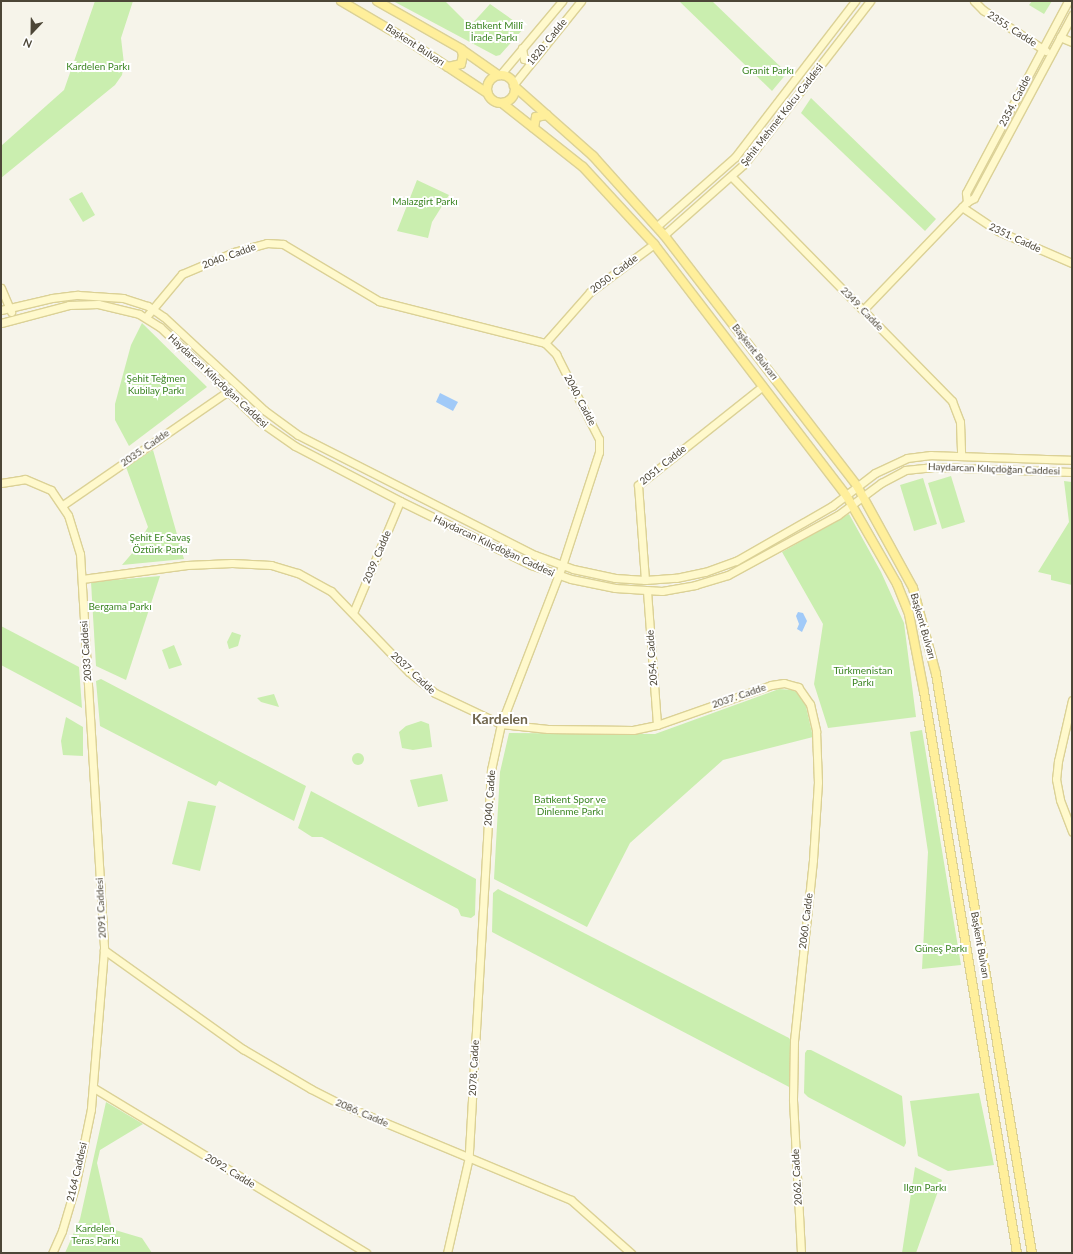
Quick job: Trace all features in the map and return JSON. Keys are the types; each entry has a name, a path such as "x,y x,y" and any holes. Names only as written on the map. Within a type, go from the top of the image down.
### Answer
{"main road":[{"name":"Başkent Bulvarı","path":"341,1 364,12 487,93"},
{"name":"Başkent Bulvarı","path":"377,1 460,49 499,75"},
{"path":"448,67 461,64 463,55 460,49"},
{"path":"499,75 509,78 514,85 511,99 502,103 493,101 487,93 489,81 499,75"},
{"name":"Başkent Bulvarı","path":"514,85 593,156 657,226 857,486 913,588 936,674 1032,1253"},
{"name":"Başkent Bulvarı","path":"502,103 583,167 654,244 846,494 889,567 909,614 1017,1253"},
{"path":"534,128 536,117 547,115"}],"street":[{"name":"1820. Cadde","path":"499,75 562,1"},
{"name":"1820. Cadde","path":"514,85 581,1"},
{"name":"Şehit Mehmet Kolcu Caddesi","path":"657,226 722,170 743,148 855,1"},
{"name":"Şehit Mehmet Kolcu Caddesi","path":"664,235 732,177 756,150 870,1"},
{"name":"2355. Cadde","path":"974,1 983,10 1052,54"},
{"name":"2354. Cadde","path":"964,204 966,193 1068,1"},
{"name":"2354. Cadde","path":"862,310 964,204 974,198 1072,15"},
{"path":"1060,37 1072,42"},
{"path":"522,48 524,59 529,60 536,57"},
{"name":"2349. Cadde","path":"732,177 952,401 959,416 961,456"},
{"name":"2351. Cadde","path":"964,204 998,231 1072,263"},
{"name":"2040. Cadde","path":"146,317 182,274 234,252 275,243 296,250 379,301 545,343 556,354 596,432 600,445 559,576 502,724 490,778 486,881"},
{"name":"2050. Cadde","path":"545,343 590,292 654,244"},
{"path":"1,288 13,319"},
{"name":"Haydarcan Kılıçdoğan Caddesi","path":"1,310 52,298 93,295 123,298 152,308 268,414 298,435 405,491 562,566 615,578 644,580 690,576 736,561 846,494 887,466 907,458 961,456 1072,460"},
{"name":"Haydarcan Kılıçdoğan Caddesi","path":"1,322 51,308 92,304 124,309 146,317 160,327 259,421 282,437 400,501 559,576 615,588 646,591 679,588 728,575 776,551 852,504 894,474 918,467 1072,472"},
{"name":"2051. Cadde","path":"644,580 638,485 763,386"},
{"name":"2035. Cadde","path":"63,505 228,391"},
{"name":"2033 Caddesi","path":"1,483 25,479 51,490 63,505 78,542 82,579 91,728"},
{"name":"2039. Cadde","path":"354,613 400,501"},
{"name":"2037. Cadde","path":"82,579 186,565 271,565 298,573 322,585 354,613 409,672 435,693 502,724 614,732 657,725 771,685 784,683 798,688 806,697 812,713 817,741"},
{"name":"2054. Cadde","path":"646,591 657,725"},
{"path":"1072,700 1058,761 1056,779 1060,800 1072,832"},
{"name":"2091 Caddesi","path":"91,728 104,950 94,1088"},
{"name":"2060. Cadde","path":"793,1100 794,1040 813,860 818,782 817,741"},
{"name":"2078. Cadde","path":"447,1253 470,1157 486,881"},
{"name":"2086. Cadde","path":"104,950 243,1049 311,1089 571,1200 631,1253"},
{"name":"2164 Caddesi","path":"52,1253 62,1231 75,1187 94,1088"},
{"name":"2092. Cadde","path":"94,1088 366,1253"},
{"name":"2062. Cadde","path":"793,1100 801,1253"}],"green space":[{"name":"Kardelen Parkı","path":"95,1 133,1 121,38 124,64 122,75 115,85 1,178 1,146 64,90"},
{"name":"Batıkent Millî İrade Parkı","path":"393,1 445,1 470,26 490,4 524,28 500,55 496,56"},
{"name":"Granit Parkı","path":"679,1 712,1 787,73 772,91"},
{"path":"1032,1 1052,1 1044,14 1029,5"},
{"path":"811,98 936,219 925,231 801,113"},
{"name":"Malazgirt Parkı","path":"417,180 449,195 432,222 428,238 397,231"},
{"path":"82,192 95,215 83,222 69,199"},
{"name":"Şehit Teğmen Kubilay Parkı","path":"142,323 207,387 129,446 115,420 115,404 131,345"},
{"name":"Şehit Er Savaş Öztürk Parkı","path":"153,450 184,559 122,565 134,551 148,527 126,467"},
{"path":"951,476 965,522 942,529 928,483"},
{"path":"923,478 937,524 914,531 900,485"},
{"path":"1064,481 1072,482 1072,585 1051,580 1051,575 1038,572 1069,522"},
{"name":"Türkmenistan Parkı","path":"849,514 881,572 904,623 916,717 828,728 814,684 823,624 782,552"},
{"name":"Bergama Parkı","path":"160,576 126,680 96,666 91,582"},
{"path":"1,626 79,667 82,708 1,665"},
{"path":"232,632 241,635 238,646 229,649 227,642"},
{"path":"174,645 182,665 169,669 162,650"},
{"path":"101,679 306,786 294,821 219,781 216,786 100,726 96,681"},
{"name":"Batıkent Spor ve Dinlenme Parkı","path":"779,689 793,690 804,698 813,737 723,760 630,843 587,927 494,879 500,772 509,733 655,734"},
{"path":"274,694 279,707 261,702 257,698"},
{"path":"66,717 83,727 83,756 63,755 61,741"},
{"path":"421,721 429,724 432,747 413,750 402,748 399,732 406,726"},
{"name":"Güneş Parkı","path":"922,730 961,965 922,969 928,852 910,732"},
{"path":"356,753 360,753 364,759 360,765 356,765 352,761 352,757"},
{"path":"442,774 448,801 418,807 410,780"},
{"path":"311,791 476,879 475,915 471,918 461,916 458,909 322,837 312,837 298,828"},
{"path":"188,801 216,806 200,871 172,864"},
{"path":"498,889 789,1038 791,1041 791,1088 492,932 493,893"},
{"path":"807,1050 811,1050 902,1096 906,1143 904,1147 808,1097 804,1093 805,1053"},
{"path":"979,1093 994,1165 948,1171 918,1156 910,1101"},
{"name":"Kardelen Teras Parkı","path":"106,1102 143,1124 100,1150 97,1163 111,1225 115,1230 142,1238 152,1253 65,1253 80,1219"},
{"name":"Ilgın Parkı","path":"915,1167 942,1180 916,1253 902,1253"}],"water":[{"path":"440,393 458,402 453,411 436,402"},
{"path":"798,612 803,613 807,621 802,632 797,629 799,624 796,616"}],"district":[{"name":"Kardelen","path":"500,719"}]}
